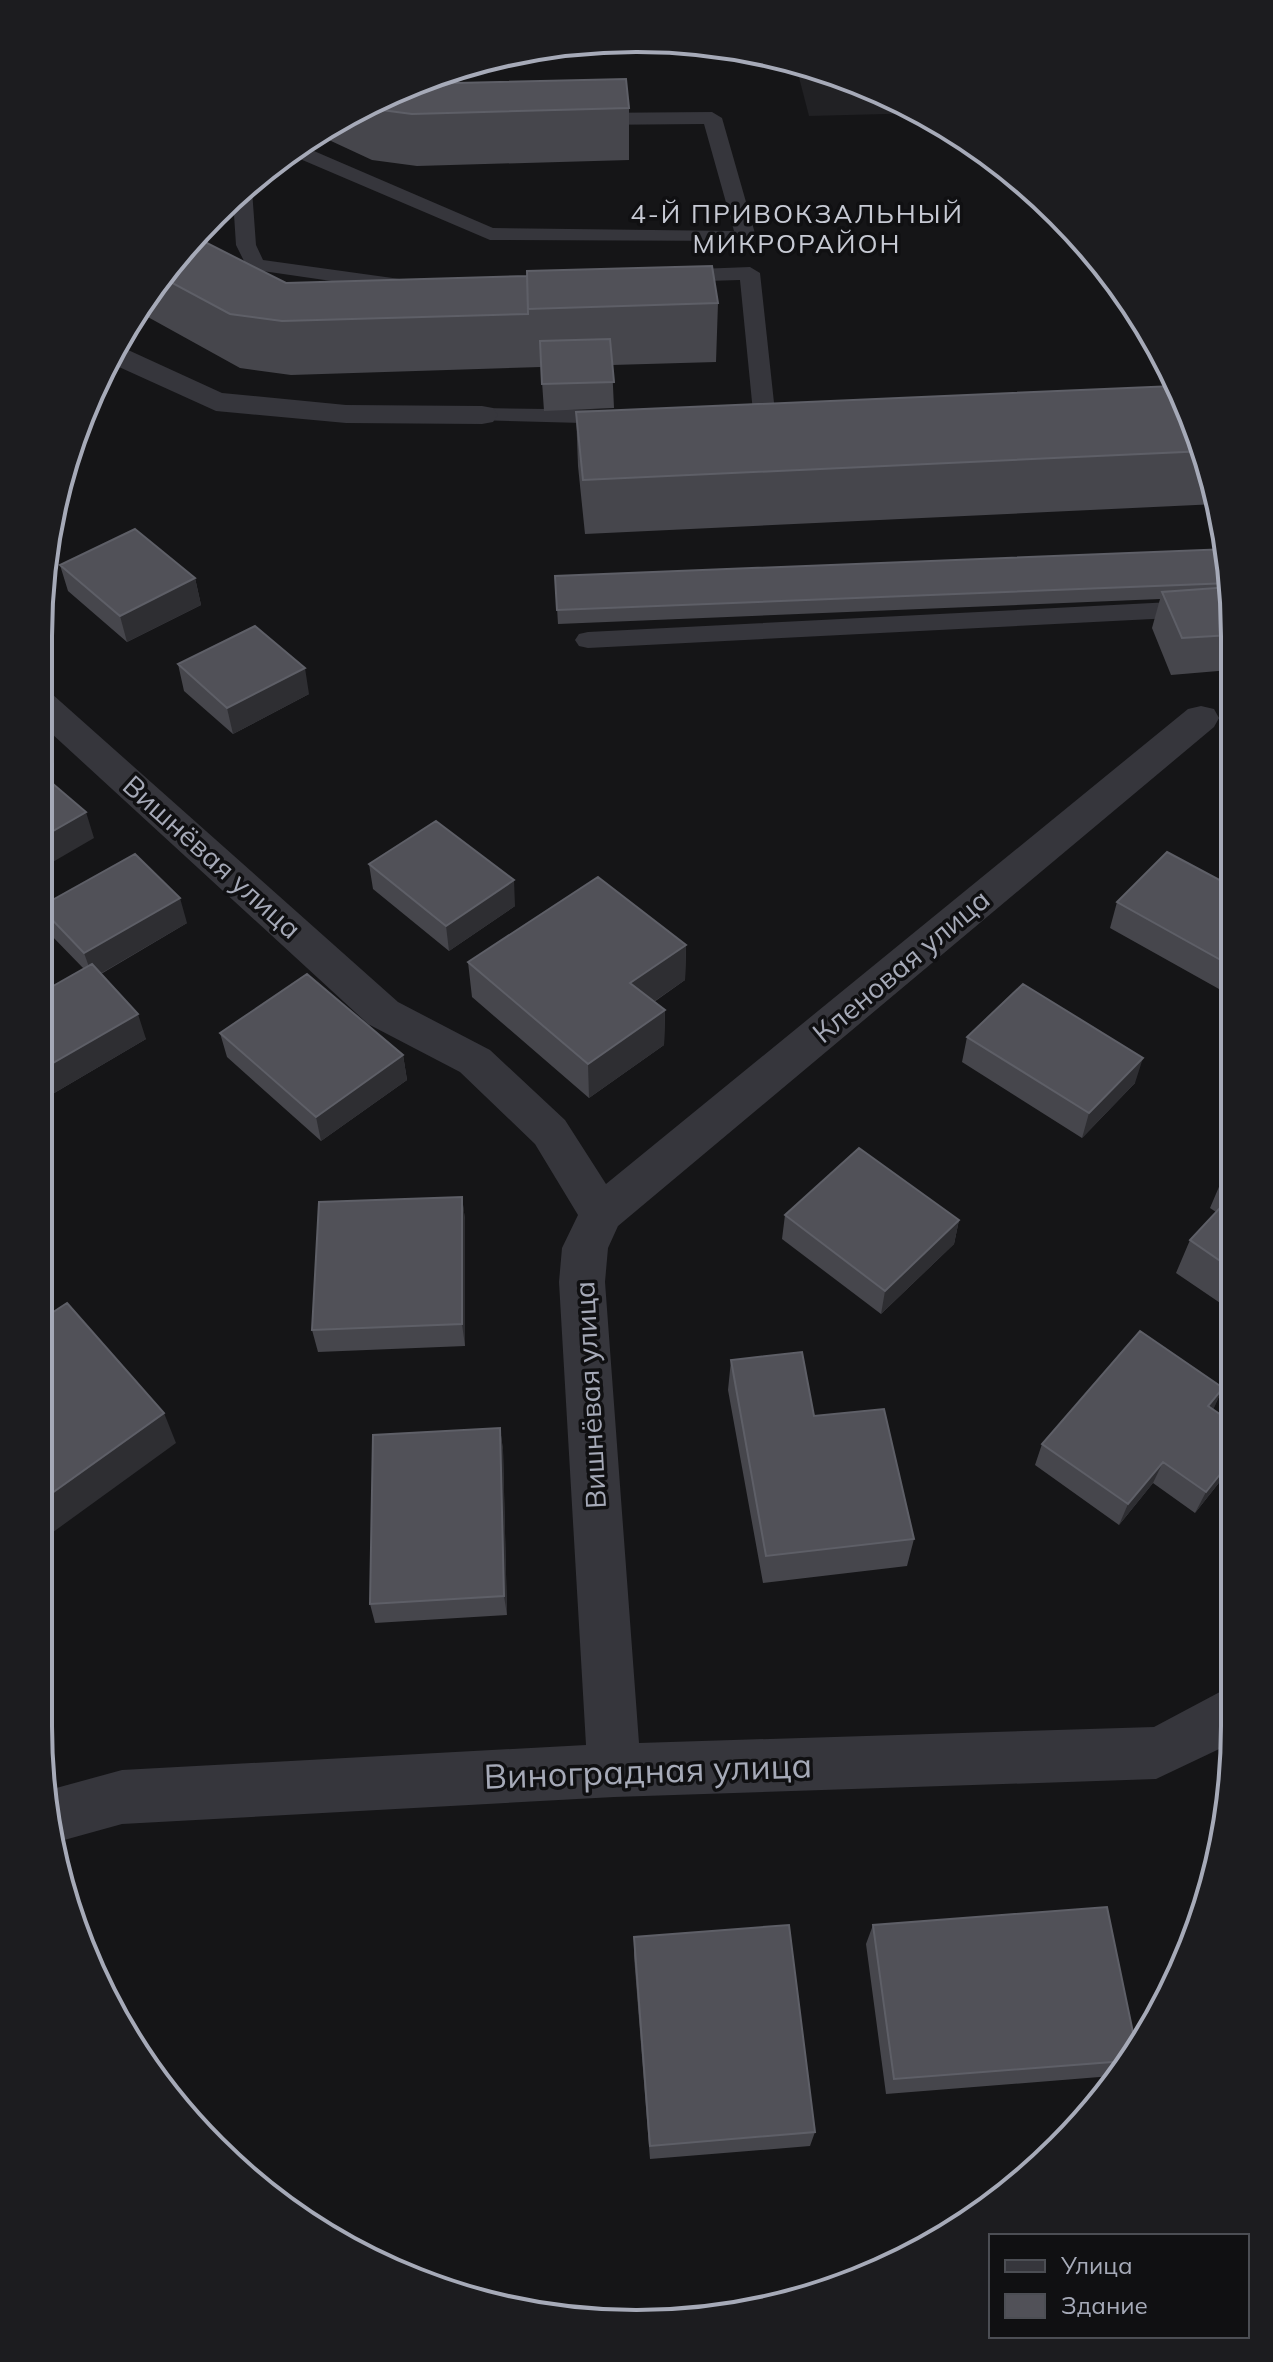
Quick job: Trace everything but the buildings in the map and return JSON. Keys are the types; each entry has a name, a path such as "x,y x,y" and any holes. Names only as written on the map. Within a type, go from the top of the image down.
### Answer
{"street":[{"path":"123,357 216,402 346,414 482,415"},
{"name":"Вишнёвая улица","path":"52,714 383,1013 475,1061 550,1132 601,1214 585,1248 582,1282 614,1770"},
{"name":"Кленовая улица","path":"601,1214 1201,718"},
{"name":"Виноградная улица","path":"59,1814 122,1797 614,1770 1156,1753 1206,1730 1221,1719"}],"lane":[{"path":"307,155 490,234 746,237 712,118 559,119"},
{"path":"243,204 246,245 255,265 437,287"},
{"path":"656,277 750,273 772,412 735,413"},
{"path":"482,415 649,417"},
{"path":"588,640 1220,608"}],"shaded area":[{"path":"798,75 860,96 898,114 809,116"}],"district":[{"name":"4-Й ПРИВОКЗАЛЬНЫЙ МИКРОРАЙОН","path":"797,229"}]}
